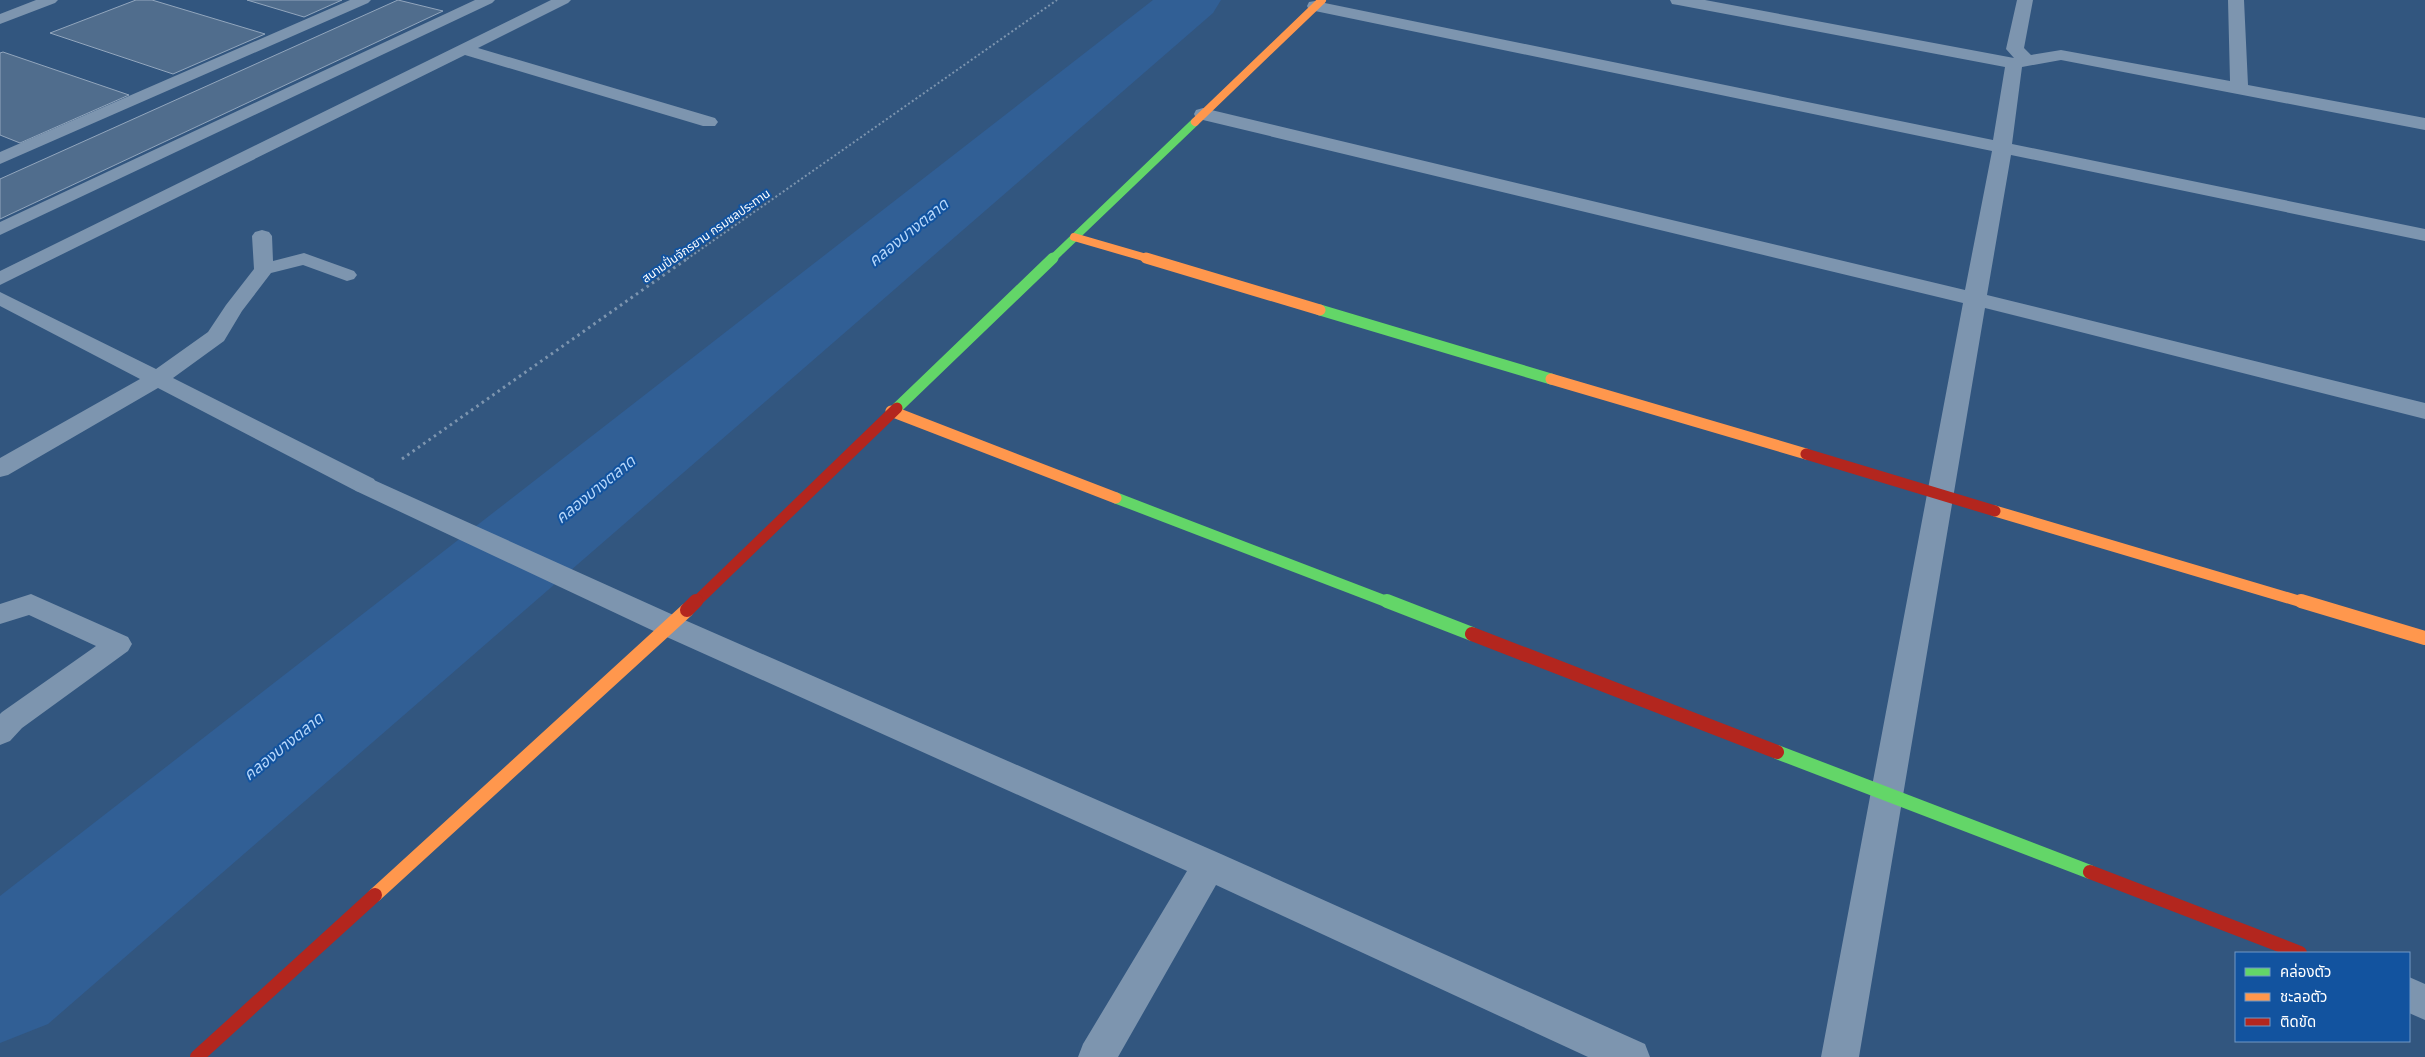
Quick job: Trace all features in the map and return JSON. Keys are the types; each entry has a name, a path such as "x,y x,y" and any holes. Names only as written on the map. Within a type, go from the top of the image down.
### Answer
{"street":[{"path":"1678,0 2021,62 2061,55 2425,124"},
{"path":"1840,1057 2002,148 2021,62 2015,50 2025,0"},
{"path":"2236,0 2239,88"},
{"path":"197,1057 670,626 891,411 1319,3 2002,148 2425,235"},
{"path":"1202,114 1975,299 2425,410"},
{"path":"1074,237 2425,638"},
{"path":"891,411 2297,952"},
{"path":"365,486 587,586 670,626 1209,865 1631,1057"},
{"path":"1097,1057 1209,865"},
{"path":"2410,995 2425,1002"}],"lane":[{"path":"0,19 50,0"},
{"path":"0,159 363,0"},
{"path":"0,229 487,0"},
{"path":"0,279 563,0"},
{"path":"463,49 709,122"},
{"path":"262,236 264,269"},
{"path":"0,469 158,378 216,336 233,309 264,269 304,259 318,262 347,275"},
{"path":"0,298 365,486"},
{"path":"0,614 31,604 118,644 12,720 0,733"}],"path":[{"name":"สนามปั่นจักรยาน กรมชลประทาน","path":"365,486 1057,0"}],"building":[{"path":"136,0 152,0 265,34 173,74 50,33"},
{"path":"247,0 342,0 304,17"},
{"path":"398,0 443,11 0,219 0,179"},
{"path":"3,52 129,95 20,143 0,135 0,53"}],"waterway":[{"name":"คลองบางตลาด","path":"0,979 1191,0"}],"traffic: fast":[{"path":"897,408 1195,122"},
{"path":"1320,310 1551,379"},
{"path":"1116,498 1472,634"},
{"path":"1777,752 2090,872"}],"traffic: slow":[{"path":"1195,122 1322,0"},
{"path":"1074,237 1320,310"},
{"path":"1551,379 1806,454"},
{"path":"891,411 1116,498"},
{"path":"1995,511 2425,638"},
{"path":"375,895 687,610"}],"traffic: jam":[{"path":"687,610 897,408"},
{"path":"1806,454 1995,511"},
{"path":"1472,634 1777,752"},
{"path":"2090,872 2297,952"},
{"path":"197,1057 375,895"}]}
